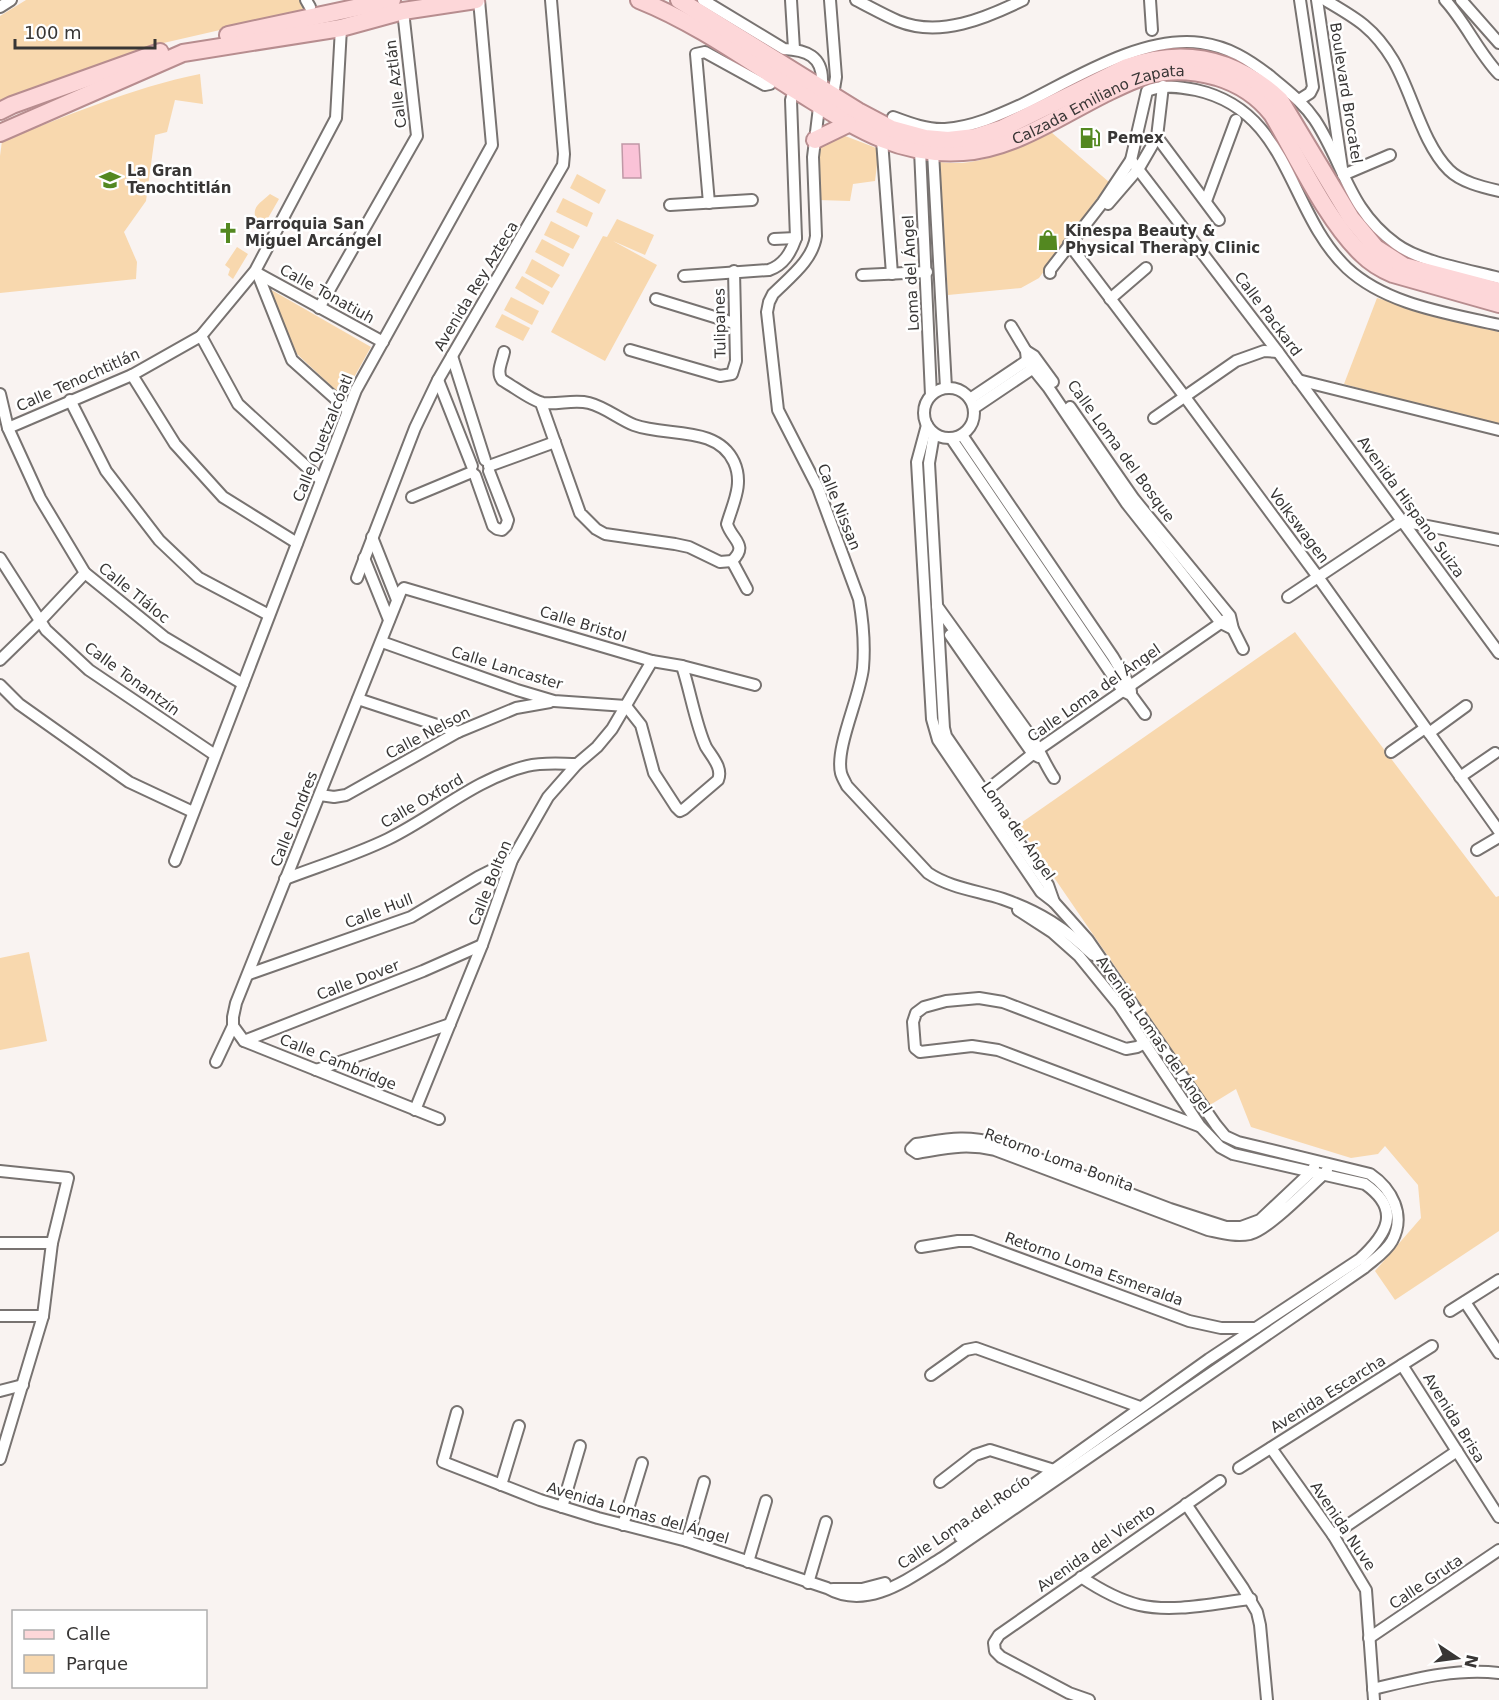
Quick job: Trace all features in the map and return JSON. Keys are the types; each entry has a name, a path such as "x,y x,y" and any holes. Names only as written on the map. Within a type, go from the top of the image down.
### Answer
{"main road":[{"path":"0,111 182,44 333,14 397,5 478,0"},
{"name":"Calzada Emiliano Zapata","path":"639,0 687,22 780,71 826,100 858,111 892,129 925,138 948,140 975,137 1003,128 1127,67 1147,60 1187,57 1222,63 1251,76 1280,100 1351,218 1376,248 1404,266 1499,291"},
{"name":"Calzada Emiliano Zapata","path":"679,0 780,71"},
{"path":"0,133 183,53 341,27 397,5"},
{"name":"Calzada Emiliano Zapata","path":"826,100 848,124 882,140 927,151 963,152 989,148 1019,137 1129,82 1157,73 1182,71 1204,73 1241,86 1264,104 1328,210 1362,254 1377,266 1392,274 1499,304"},
{"path":"816,134 848,124"}],"street":[{"path":"0,8 11,0"},
{"name":"Calle Quetzalcóatl","path":"175,861 356,390 492,145 478,0"},
{"name":"Avenida Rey Azteca","path":"357,578 415,428 438,380 563,165 551,0"},
{"path":"703,0 781,47 808,53 818,63 826,100"},
{"path":"791,0 794,49"},
{"path":"826,100 836,77 830,0"},
{"path":"856,0 899,22 916,26 938,27 957,25 994,14 1023,0"},
{"path":"1150,0 1152,30"},
{"name":"Boulevard Brocatel","path":"1299,100 1310,93 1313,87 1300,0"},
{"name":"Boulevard Brocatel","path":"1317,0 1343,175 1390,155"},
{"path":"1325,0 1361,21 1376,36 1393,60 1432,144 1450,171 1465,180 1499,191"},
{"path":"1445,0 1458,14 1490,65 1499,74"},
{"path":"1461,0 1499,43"},
{"name":"Calle Aztlán","path":"319,308 417,136 397,5"},
{"name":"Calle Tenochtitlán","path":"8,428 132,375 201,336 256,272 336,118 341,27"},
{"path":"892,117 927,128 945,129 967,125 1000,115 1112,60 1146,48 1187,42 1218,47 1244,57 1299,100 1315,121 1362,212 1398,246 1424,258 1499,278"},
{"path":"709,202 696,54 705,52 761,84 770,84 780,71"},
{"path":"684,276 769,270 777,267 792,250 796,238 792,100 798,82"},
{"path":"1135,164 1157,137 1162,86"},
{"path":"1135,164 1146,94 1150,89 1162,86 1210,93 1232,102 1247,114 1279,153 1313,221 1337,258 1360,279 1392,296 1434,310 1499,325"},
{"name":"Calle Nissan","path":"826,100 816,134 813,158 815,246 811,255 773,294 767,312 776,401 782,420 818,488 859,598 864,640 863,667 861,684 841,752 841,774 847,786 935,878 1004,899"},
{"path":"1206,201 1236,120"},
{"path":"1157,137 1219,220"},
{"path":"882,140 892,274"},
{"name":"Loma del Ángel","path":"927,151 934,170 946,388"},
{"name":"Loma del Ángel","path":"927,151 921,171 931,395"},
{"name":"Volkswagen","path":"1135,164 1070,246 1318,577 1499,831"},
{"name":"Calle Packard","path":"1135,164 1298,380 1499,430"},
{"path":"921,171 934,170"},
{"path":"670,205 752,200"},
{"path":"774,239 796,238"},
{"path":"1110,299 1146,268"},
{"name":"Tulipanes","path":"630,350 720,376 732,374 736,361 734,271"},
{"name":"Calle Tonatiuh","path":"256,272 383,342"},
{"name":"Calle Tonatiuh","path":"256,272 292,360 348,410"},
{"path":"862,275 927,272"},
{"path":"656,299 734,322"},
{"path":"1011,326 1048,387 1127,504 1221,623 1233,629"},
{"path":"201,336 238,404 321,480"},
{"path":"1155,418 1236,361 1264,351 1278,352"},
{"path":"504,352 499,371 502,380 541,403 588,403 640,427 705,437 717,442 734,461 738,475 738,489 727,524 740,549 738,556 732,561 720,562 689,547 605,534 596,529 580,513 541,403"},
{"path":"438,380 493,526 497,530 502,530 507,525 507,520 452,356"},
{"path":"972,404 1032,360"},
{"name":"Calle Loma del Bosque","path":"1032,360 1134,499 1230,616"},
{"path":"132,375 175,444 223,497 297,543"},
{"name":"Avenida Hispano Suiza","path":"1298,380 1499,653"},
{"path":"956,437 972,422 972,404 960,390 946,388 931,395 924,409 930,429 956,437 1145,714"},
{"name":"Calle Tláloc","path":"0,394 8,428 40,498 85,573 164,637 243,684"},
{"path":"70,400 106,471 159,540 199,578 269,615"},
{"name":"Loma del Ángel","path":"930,429 917,462 926,596 934,610"},
{"name":"Loma del Ángel","path":"930,429 934,652 946,736 981,794 1048,885 1054,902"},
{"path":"473,471 476,460 488,465 555,442"},
{"path":"412,497 473,471 484,476 488,465"},
{"path":"1288,597 1402,521 1499,540"},
{"path":"372,537 397,600"},
{"name":"Calle Tonantzín","path":"0,558 46,630 89,670 215,755"},
{"path":"364,558 389,620"},
{"path":"732,561 747,589"},
{"path":"0,660 85,573"},
{"name":"Calle Londres","path":"216,1062 233,1026 232,1017 236,1003 285,879 397,600 404,588"},
{"name":"Calle Bristol","path":"404,588 652,661 682,666 755,685"},
{"path":"934,610 958,647 1038,753"},
{"path":"934,610 1054,778"},
{"path":"1230,616 1233,629 1243,649"},
{"name":"Calle Loma del Ángel","path":"981,794 1230,616"},
{"name":"Calle Lancaster","path":"382,642 554,701 626,706"},
{"path":"934,652 958,647"},
{"name":"Calle Bolton","path":"415,1110 482,945 512,860 548,797 597,747 626,706 652,661"},
{"path":"626,706 641,725 654,774 676,807 680,811 684,809 718,780 720,775 719,768 705,745 682,666"},
{"path":"690,690 702,672"},
{"path":"0,685 19,704 129,782 193,812"},
{"path":"516,708 517,690"},
{"path":"358,699 458,732"},
{"name":"Calle Nelson","path":"320,795 334,797 346,795 458,732 516,708 554,701"},
{"path":"1391,752 1466,706"},
{"path":"1460,777 1495,753"},
{"name":"Calle Oxford","path":"285,879 390,838 465,792 526,766 578,764"},
{"path":"1477,850 1499,837"},
{"name":"Calle Hull","path":"249,974 411,917 478,877 512,860"},
{"path":"1004,899 1056,923 1071,934 1108,970 1098,979"},
{"name":"Avenida Lomas del Ángel","path":"1004,899 1066,943 1098,979 1145,1042 1200,1126 1220,1147"},
{"name":"Avenida Lomas del Ángel","path":"1054,902 1088,940 1216,1125"},
{"name":"Calle Dover","path":"244,1041 423,971 482,945"},
{"path":"1145,1042 1137,1047 1126,1049 991,998 946,1001 924,1007 916,1013 913,1022 915,1048 920,1052 972,1046 985,1047 1200,1126"},
{"path":"316,1070 450,1024"},
{"path":"233,1026 244,1041"},
{"name":"Calle Cambridge","path":"244,1041 439,1119"},
{"path":"1159,1110 1181,1097"},
{"name":"Calle Loma del Rocío","path":"1057,1473 1364,1268 1392,1241 1397,1224 1397,1210 1384,1184 1370,1174 1327,1169 1238,1142 1226,1136 1216,1125"},
{"name":"Retorno Loma Bonita","path":"1315,1166 1260,1220 1241,1227 1226,1227 1170,1209 997,1143 975,1137 916,1144 911,1149 917,1153 968,1145 995,1150 1168,1216 1224,1234 1252,1233 1265,1227 1327,1169"},
{"name":"Calle Loma del Rocío","path":"1220,1147 1233,1154 1315,1166"},
{"name":"Calle Loma del Rocío","path":"827,1588 845,1597 865,1596 887,1590 942,1558 1057,1473 1140,1407 1360,1259 1377,1244 1385,1230 1387,1216 1384,1203 1377,1193 1365,1184 1327,1169"},
{"path":"0,1171 68,1178 52,1244 43,1316 0,1459"},
{"name":"Retorno Loma Esmeralda","path":"921,1247 972,1241 1189,1321 1221,1328 1256,1328"},
{"path":"0,1243 52,1244"},
{"path":"1450,1311 1499,1280"},
{"path":"1465,1302 1499,1353"},
{"path":"0,1316 43,1316"},
{"name":"Avenida Escarcha","path":"1239,1468 1432,1346"},
{"path":"931,1375 966,1350 976,1347 1140,1407"},
{"name":"Avenida Brisa","path":"1402,1365 1499,1517"},
{"path":"0,1391 23,1385"},
{"name":"Avenida Lomas del Ángel","path":"457,1412 442,1462 562,1507 687,1541 827,1588"},
{"path":"501,1485 519,1426"},
{"path":"562,1507 580,1446"},
{"name":"Avenida Nuve","path":"1271,1448 1333,1535 1366,1590 1374,1694"},
{"path":"940,1482 975,1455 990,1450 1057,1473"},
{"path":"1333,1535 1457,1451"},
{"path":"623,1525 642,1463"},
{"name":"Avenida del Viento","path":"1089,1700 1069,1693 1000,1658 995,1651 994,1643 999,1635 1220,1481"},
{"path":"687,1541 704,1482"},
{"path":"748,1562 766,1501"},
{"path":"1186,1504 1251,1599 1260,1625 1267,1700"},
{"path":"808,1583 826,1522"},
{"name":"Calle Gruta","path":"1369,1638 1499,1551"},
{"path":"1081,1577 1105,1592 1141,1605 1183,1606 1251,1599"},
{"path":"1374,1694 1448,1672 1499,1673"}],"green space":[{"path":"26,0 301,0 307,10 146,47 0,103 0,16"},
{"path":"200,74 203,104 175,100 167,132 155,135 146,201 124,232 137,262 136,279 0,293 0,156 2,141 124,95"},
{"path":"1051,132 1109,182 1039,278 1021,288 948,295 939,162 954,163 983,159"},
{"path":"840,134 879,149 875,181 853,184 850,201 818,200 815,152 824,137"},
{"path":"577,174 606,190 599,204 570,188"},
{"path":"270,194 279,199 260,232 251,226 256,219 256,207"},
{"path":"563,198 593,213 587,227 556,212"},
{"path":"617,219 654,235 645,255 613,241 657,265 605,361 551,332 603,236 607,237"},
{"path":"551,221 580,236 573,249 544,235"},
{"path":"542,239 570,254 563,267 535,252"},
{"path":"237,247 248,254 233,279 228,275 230,269 225,265"},
{"path":"532,259 560,275 552,288 525,273"},
{"path":"522,276 550,292 543,305 515,288"},
{"path":"268,288 371,347 343,397 297,354"},
{"path":"511,297 539,311 532,325 504,310"},
{"path":"1377,298 1499,332 1499,432 1494,426 1344,384"},
{"path":"502,314 530,328 523,341 495,327"},
{"path":"1295,632 1496,897 1499,896 1499,1231 1395,1300 1375,1271 1421,1218 1418,1185 1385,1146 1378,1154 1351,1158 1251,1127 1236,1089 1210,1105 1018,825"},
{"path":"29,952 47,1041 0,1050 0,958"}],"shaded area":[{"path":"622,144 639,144 641,178 623,178"}],"place":[{"name":"Pemex","path":"1090,138"},
{"name":"La Gran Tenochtitlán","path":"110,180"},
{"name":"Parroquia San Miguel Arcángel","path":"228,233"},
{"name":"Kinespa Beauty & Physical Therapy Clinic","path":"1048,240"}]}
